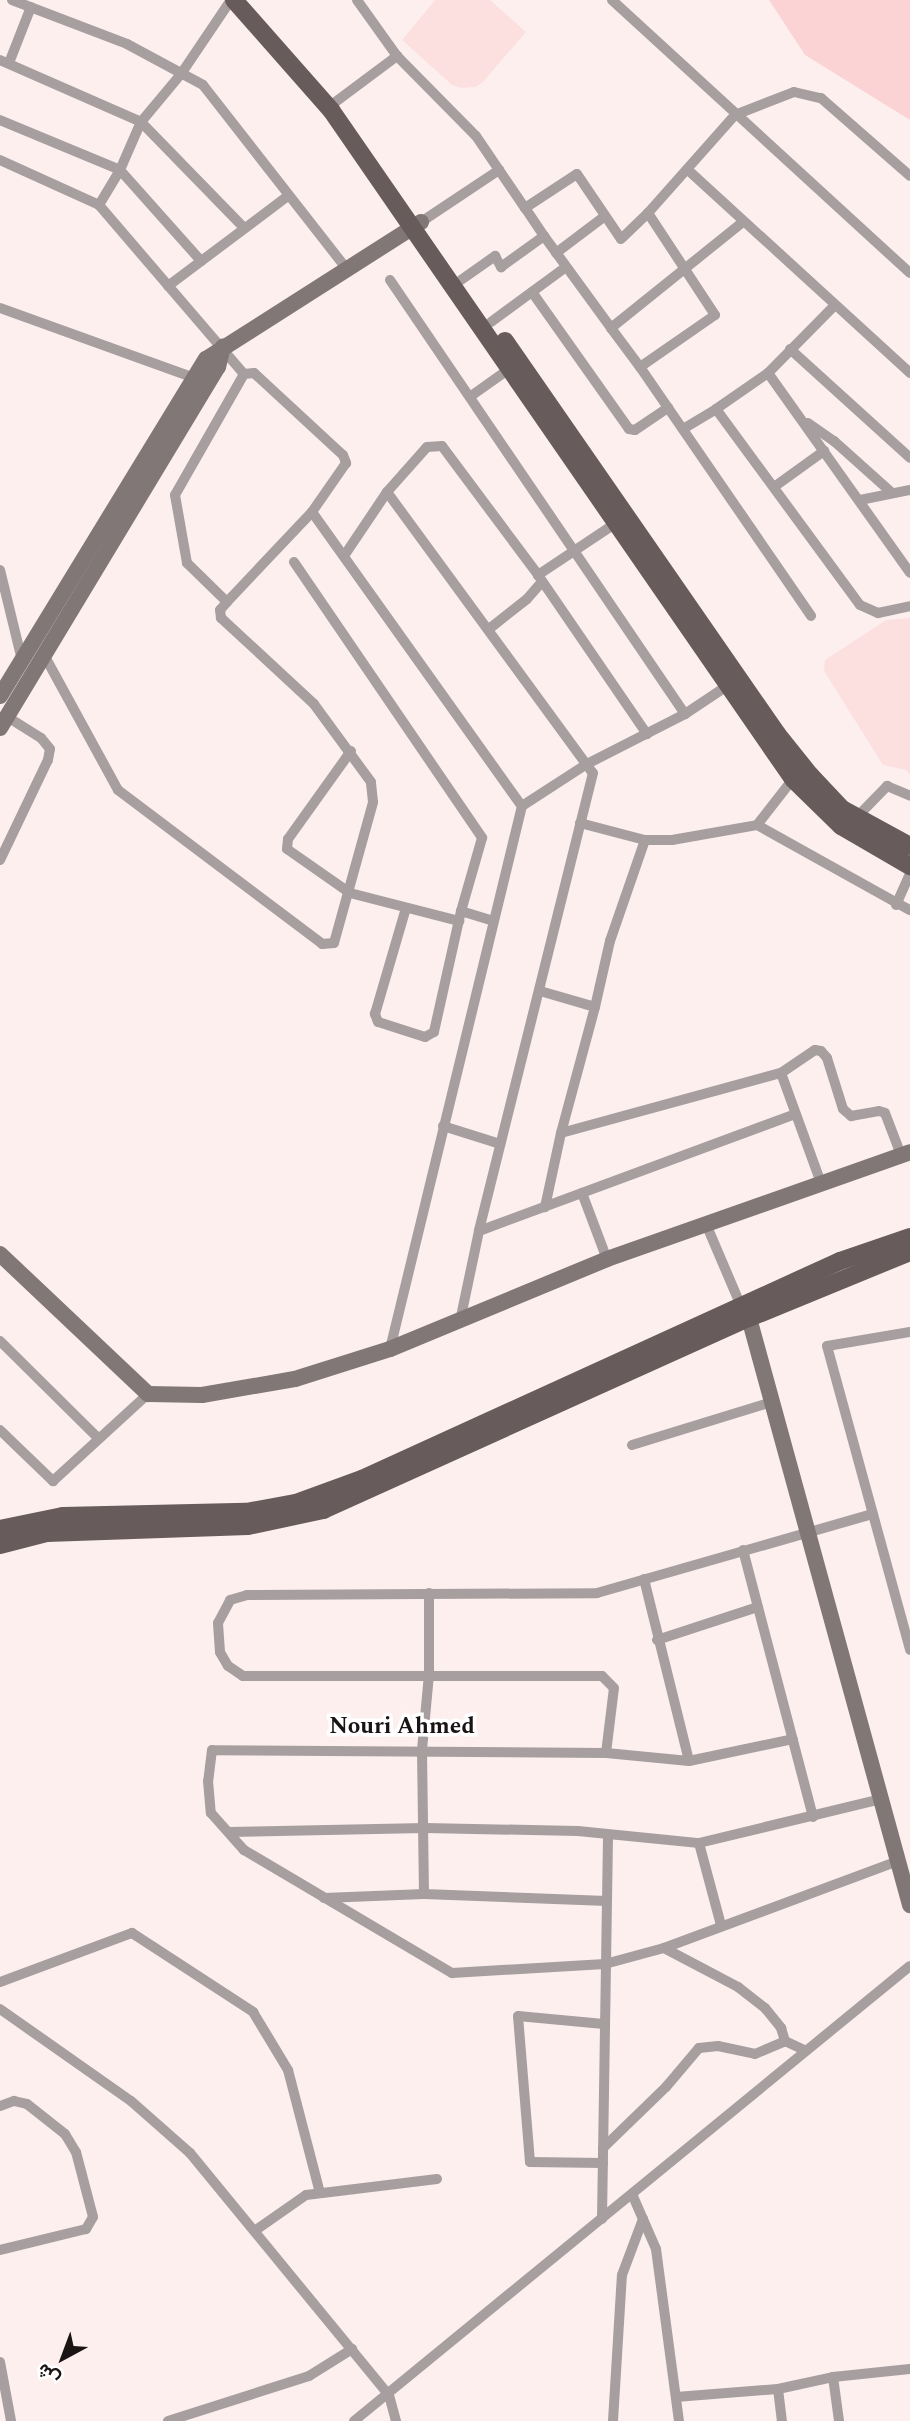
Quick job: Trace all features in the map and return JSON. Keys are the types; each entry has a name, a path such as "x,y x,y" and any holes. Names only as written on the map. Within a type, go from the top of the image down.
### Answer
{"main road":[{"path":"233,0 331,110 416,225 461,280 572,434 777,734 842,809 910,846"},
{"path":"250,0 300,56 334,103 509,369 793,779 841,826 910,866"},
{"path":"0,1545 58,1532 248,1526 323,1510 745,1312 840,1261 910,1237"},
{"path":"0,1529 62,1516 246,1512 296,1503 362,1479 745,1312 910,1252"}],"street":[{"path":"12,0 127,44 203,85 346,268"},
{"path":"99,205 120,170 141,122 181,74 233,0"},
{"path":"357,0 397,56 476,136 556,253 640,367 811,616"},
{"path":"612,0 910,273"},
{"path":"30,7 5,62 141,122 244,228"},
{"path":"334,103 397,56"},
{"path":"525,208 577,174 621,239 648,214 735,115 794,92 821,98 910,176"},
{"path":"0,120 120,170 201,261"},
{"path":"0,160 99,205 244,373"},
{"path":"0,696 206,359 499,170"},
{"path":"688,170 910,373"},
{"path":"167,286 289,195"},
{"path":"640,367 715,315 648,214"},
{"path":"556,253 605,216"},
{"path":"611,328 743,222"},
{"path":"461,280 495,256 500,267 544,236"},
{"path":"491,322 566,267"},
{"path":"390,280 685,714"},
{"path":"532,292 629,429 635,430 668,408"},
{"path":"683,429 768,373 835,305"},
{"path":"0,308 194,378"},
{"path":"0,860 48,760 50,749 41,738 3,722 218,367 223,347"},
{"path":"790,349 910,457"},
{"path":"471,396 509,369"},
{"path":"43,653 118,790 322,944 334,943 350,894 373,802 371,782 351,751 314,704 221,618 220,610 312,512 346,463 343,455 254,373 244,373"},
{"path":"227,603 187,564 175,495 244,373"},
{"path":"768,373 910,573"},
{"path":"716,409 860,606 878,613 910,606"},
{"path":"801,419 834,441 892,493"},
{"path":"344,556 387,492 427,447 442,446 540,578 647,734"},
{"path":"774,487 824,451"},
{"path":"860,500 910,490"},
{"path":"387,492 593,773 500,1144 460,1321"},
{"path":"312,512 522,806"},
{"path":"489,629 527,599 540,578 616,523"},
{"path":"294,562 481,838 460,916 435,1032 425,1037 378,1022 375,1014 406,908"},
{"path":"0,570 22,660"},
{"path":"390,1349 522,806 587,764 685,714 727,686"},
{"path":"351,751 286,844 287,849 350,894 406,908 493,921"},
{"path":"757,825 793,779"},
{"path":"856,818 887,786 910,796"},
{"path":"580,824 645,840 672,840 757,825 896,905 910,910"},
{"path":"0,829 12,835"},
{"path":"545,1207 610,941 645,840"},
{"path":"896,905 910,874"},
{"path":"540,991 595,1007"},
{"path":"0,1254 149,1394 202,1395 295,1379 390,1349 607,1258 906,1153 885,1113 879,1111 850,1116 843,1109 827,1058 821,1051 815,1050 781,1073 561,1133"},
{"path":"781,1073 821,1183"},
{"path":"479,1231 795,1114"},
{"path":"443,1126 500,1144"},
{"path":"582,1193 607,1258"},
{"path":"706,1224 745,1312 772,1402 910,1905"},
{"path":"910,1332 827,1346 873,1514 905,1609 910,1650"},
{"path":"0,1341 99,1439"},
{"path":"0,1430 53,1481 149,1394"},
{"path":"632,1445 772,1402"},
{"path":"606,1753 614,1688 602,1676 243,1676 229,1666 220,1652 218,1623 230,1600 247,1595 597,1593 873,1514"},
{"path":"743,1550 813,1817"},
{"path":"644,1579 689,1761"},
{"path":"424,1894 422,1749 429,1674 429,1593"},
{"path":"657,1640 758,1607"},
{"path":"793,1739 689,1761 606,1753 422,1749 212,1750 208,1781 211,1813 244,1850 452,1973 605,1964 664,1948 898,1861"},
{"path":"229,1832 425,1828 578,1831 699,1843 881,1799"},
{"path":"602,2219 608,1836"},
{"path":"699,1843 722,1925"},
{"path":"324,1898 424,1894 607,1901"},
{"path":"0,1982 132,1933 253,2012 288,2070 320,2193"},
{"path":"664,1948 738,1987 765,2008 781,2028 785,2041 806,2051"},
{"path":"354,2421 910,1966"},
{"path":"0,2009 151,2118 190,2153 389,2395 396,2421"},
{"path":"603,2163 530,2162 518,2016 604,2024"},
{"path":"603,2148 666,2087 699,2048 718,2046 755,2054 785,2041"},
{"path":"0,2106 14,2102 27,2104 65,2134 76,2151 93,2217 86,2229 0,2250"},
{"path":"256,2230 306,2195 437,2179"},
{"path":"632,2194 656,2249 679,2421"},
{"path":"613,2421 622,2275 643,2219"},
{"path":"168,2421 309,2376 352,2349"},
{"path":"0,2362 11,2421"},
{"path":"676,2397 778,2389 833,2377 910,2369"},
{"path":"833,2377 839,2421"},
{"path":"778,2389 782,2421"}],"shaded area":[{"path":"435,0 490,0 526,32 483,82 476,87 461,88 452,85 402,40"},
{"path":"769,0 910,0 910,120 805,55"},
{"path":"910,618 910,775 906,770 883,765 824,671 825,660 886,620"}],"district":[{"name":"Nouri Ahmed","path":"402,1727"}]}
